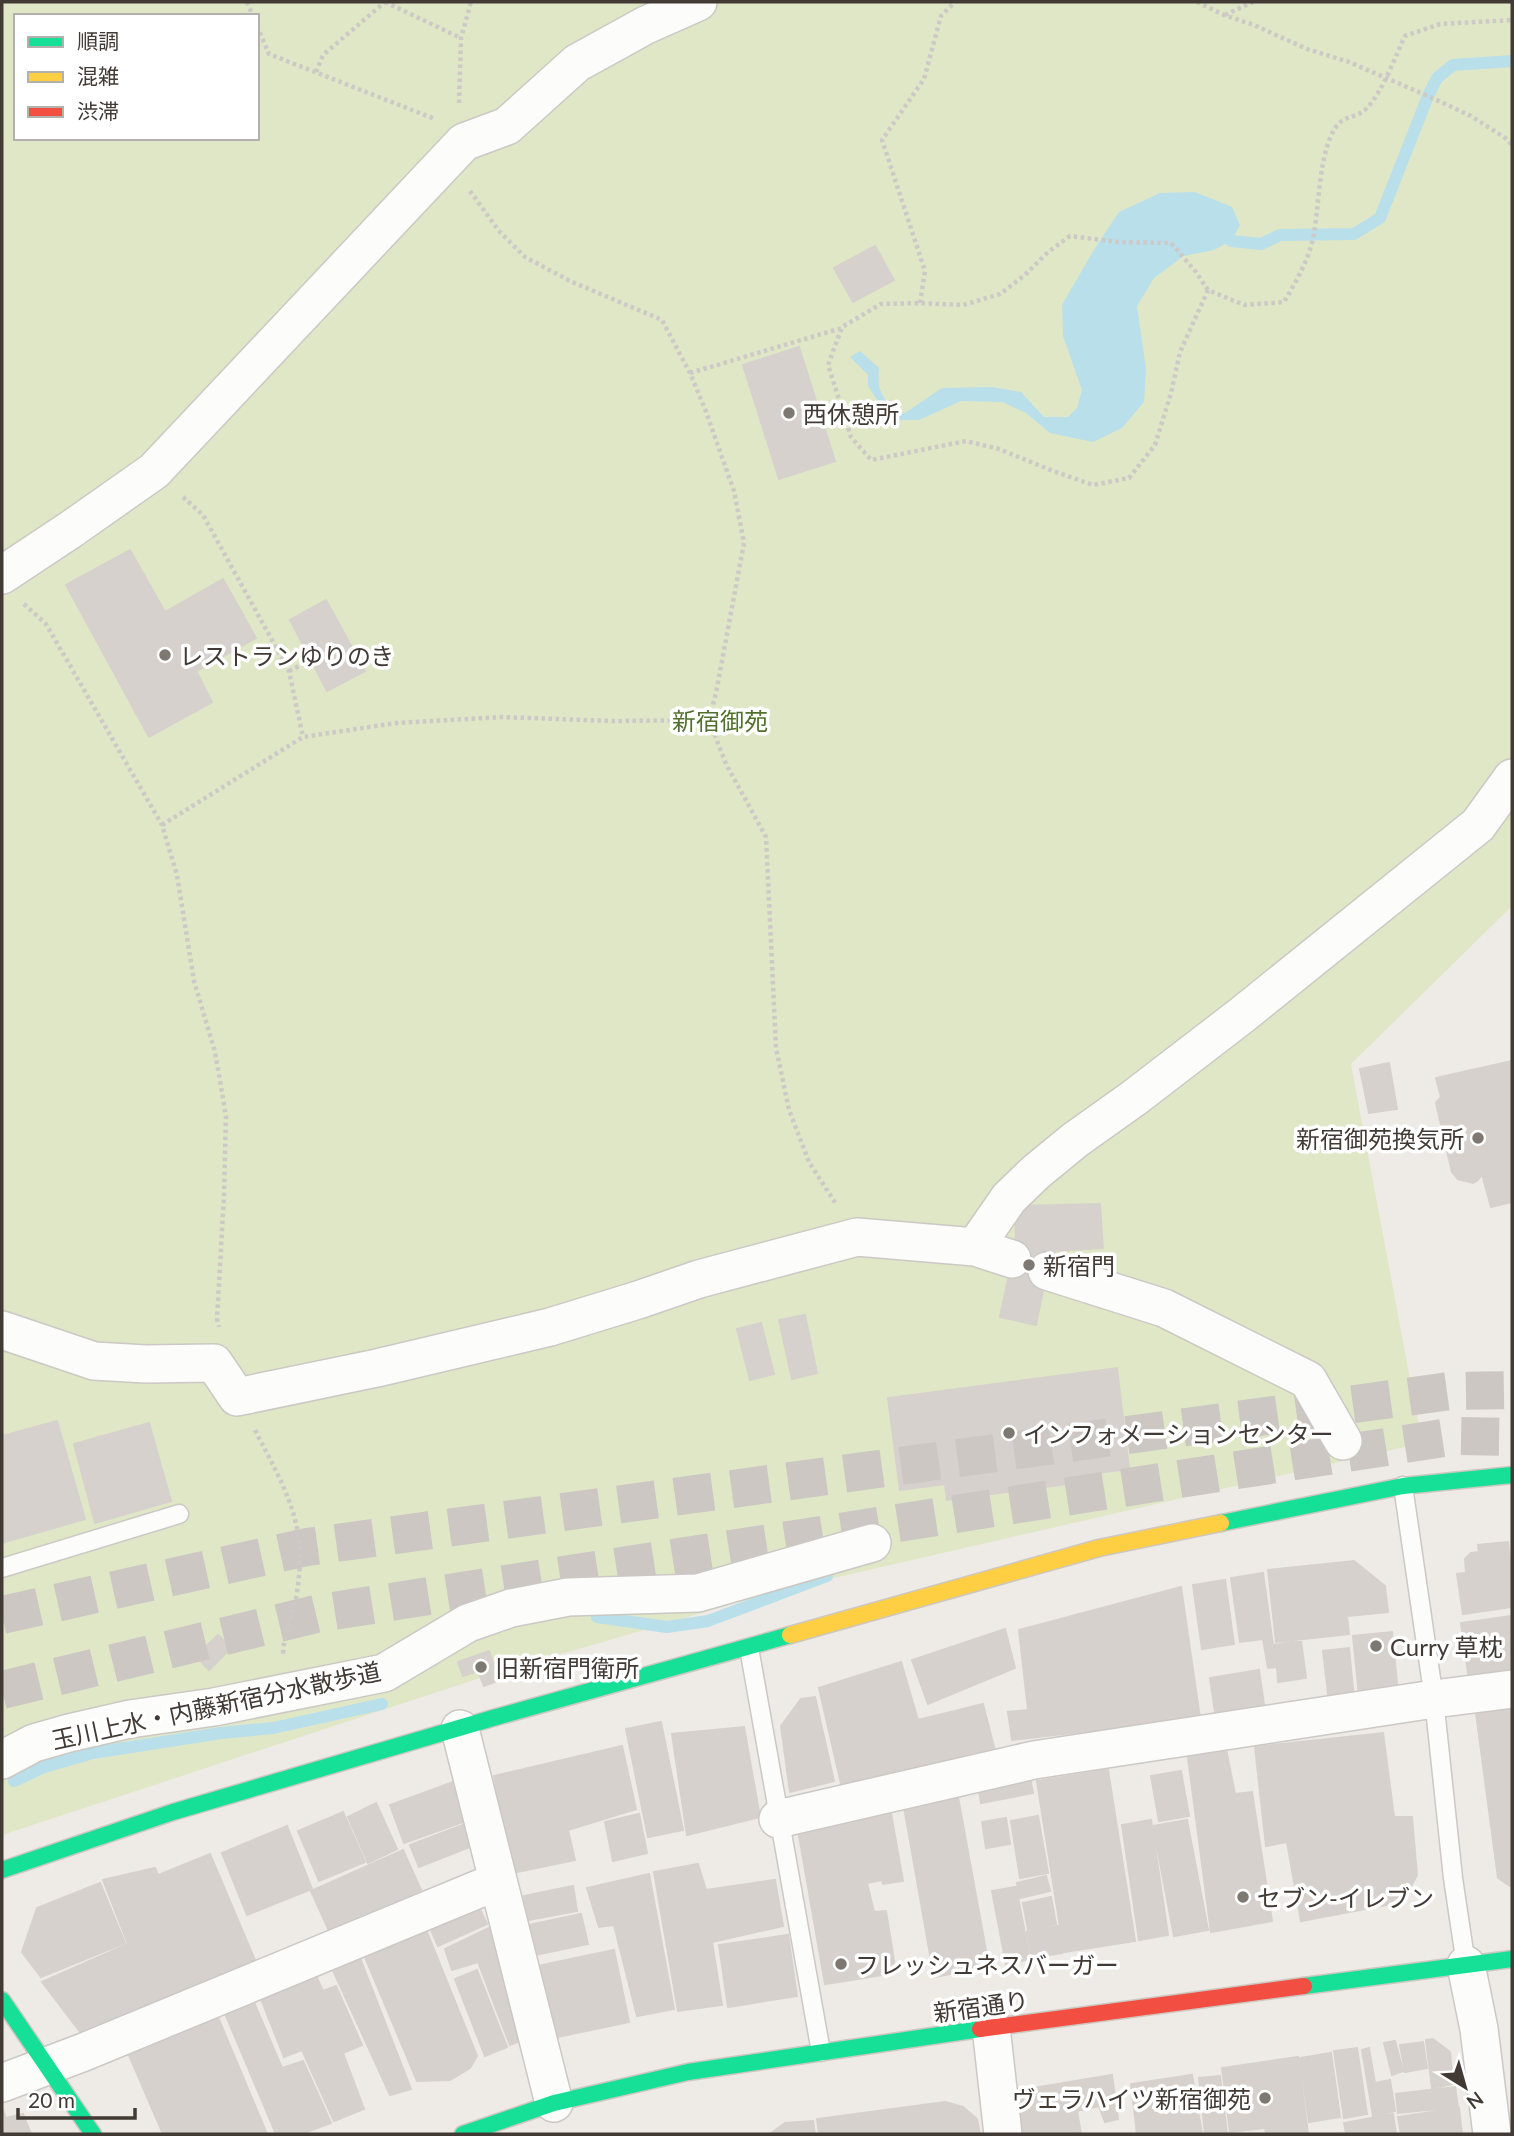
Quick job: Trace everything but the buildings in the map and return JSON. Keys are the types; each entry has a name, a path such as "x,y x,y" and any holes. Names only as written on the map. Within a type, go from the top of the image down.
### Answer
{"street":[{"path":"11,587 70,530 154,471 464,142 507,126 577,63 646,25 698,2"},
{"path":"975,1247 1009,1198 1037,1172 1075,1140 1242,1015 1478,825 1512,778"},
{"path":"2,1330 94,1361 146,1364 214,1363 237,1397 377,1368 550,1327 699,1279 858,1237 975,1247 1012,1259"},
{"path":"1047,1271 1164,1308 1308,1380 1343,1441"},
{"path":"1430,1484 1491,1462"},
{"path":"2,1870 173,1812 1098,1548 1403,1486 1512,1475"},
{"name":"玉川上水・内藤新宿分水散歩道","path":"2,1760 34,1743 69,1732 384,1673 468,1623 511,1608 568,1597 698,1593 872,1543"},
{"path":"778,1819 1034,1760 1512,1689"},
{"path":"460,1729 554,2103"},
{"path":"2,2082 84,2052 498,1881"},
{"name":"新宿通り","path":"463,2134 554,2103 688,2071 991,2027 1512,1959"},
{"path":"1466,1965 1479,2029 1492,2134"},
{"path":"2,2000 93,2134"},
{"path":"991,2027 1003,2134"}],"lane":[{"path":"1403,1486 1434,1699 1453,1878 1466,1965"},
{"path":"2,1568 179,1514"},
{"path":"749,1648 821,2052"}],"path":[{"path":"316,72 323,55 385,2 461,38"},
{"path":"471,2 461,38 458,102 469,189 525,257 570,281 662,320 691,373 734,491 744,543 709,720 726,764 766,836 776,1048 789,1110 809,1162 858,1237"},
{"path":"920,303 925,271 882,140 923,79 941,16 955,2"},
{"path":"1197,2 1386,78 1471,116 1512,145"},
{"path":"1224,15 1253,2"},
{"path":"691,373 842,327 881,304 962,305 1000,294 1070,236 1118,242 1171,243 1208,290 1244,304 1284,302 1302,272 1314,235 1319,189 1330,138 1339,121 1366,109 1386,78 1405,36 1440,24 1512,20"},
{"path":"259,31 269,54 432,117 464,142"},
{"path":"842,327 828,365 851,437 871,460 966,441 999,449 1093,485 1129,478 1155,445 1180,352 1208,290"},
{"path":"154,471 203,515 289,671 303,737"},
{"path":"11,587 46,624 162,824 177,875 194,981 215,1052 226,1116 218,1319 221,1332"},
{"path":"289,671 311,660"},
{"path":"162,824 303,737 396,723 503,717 614,721 709,720"},
{"path":"237,1397 296,1515 300,1538 300,1575 296,1600 283,1637 282,1694"}],"green space":[{"name":"新宿御苑","path":"2,2 1512,2 1512,906 1351,1064 1422,1443 777,1591 480,1678 2,1835"}],"water":[{"path":"1195,192 1232,207 1240,225 1231,241 1214,250 1184,256 1154,278 1137,306 1146,369 1144,402 1122,428 1093,442 1050,433 1026,413 1002,402 961,401 919,420 898,420 885,412 868,386 868,375 850,357 860,351 879,368 881,392 896,412 905,413 942,388 992,387 1021,392 1044,417 1068,417 1077,408 1082,390 1063,336 1062,305 1119,212 1160,193"}],"waterway":[{"path":"1231,241 1261,244 1280,235 1354,234 1380,218 1437,78 1453,65 1512,61"},
{"path":"597,1617 667,1627 708,1621 827,1576"},
{"path":"14,1781 44,1767 93,1753 221,1733 273,1728 382,1704"}],"tunnel":[{"path":"2,1615 307,1547 1450,1391 1512,1390"},
{"path":"2,1690 320,1613 1456,1436 1512,1437"}],"traffic: fast":[{"path":"1221,1523 1403,1486 1512,1475"},
{"path":"2,1870 173,1812 493,1718 790,1635"},
{"path":"1304,1986 1512,1959"},
{"path":"2,2000 93,2134"},
{"path":"463,2134 554,2103 688,2072 980,2029"}],"traffic: slow":[{"path":"790,1635 1099,1548 1221,1523"}],"traffic: jam":[{"path":"980,2029 1304,1986"}],"place":[{"name":"西休憩所","path":"789,413"},
{"name":"レストランゆりのき","path":"165,655"},
{"name":"新宿御苑換気所","path":"1478,1138"},
{"name":"新宿門","path":"1029,1265"},
{"name":"インフォメーションセンター","path":"1009,1433"},
{"name":"Curry 草枕","path":"1376,1646"},
{"name":"旧新宿門衛所","path":"481,1667"},
{"name":"セブン-イレブン","path":"1243,1897"},
{"name":"フレッシュネスバーガー","path":"841,1964"},
{"name":"ヴェラハイツ新宿御苑","path":"1265,2098"}]}
